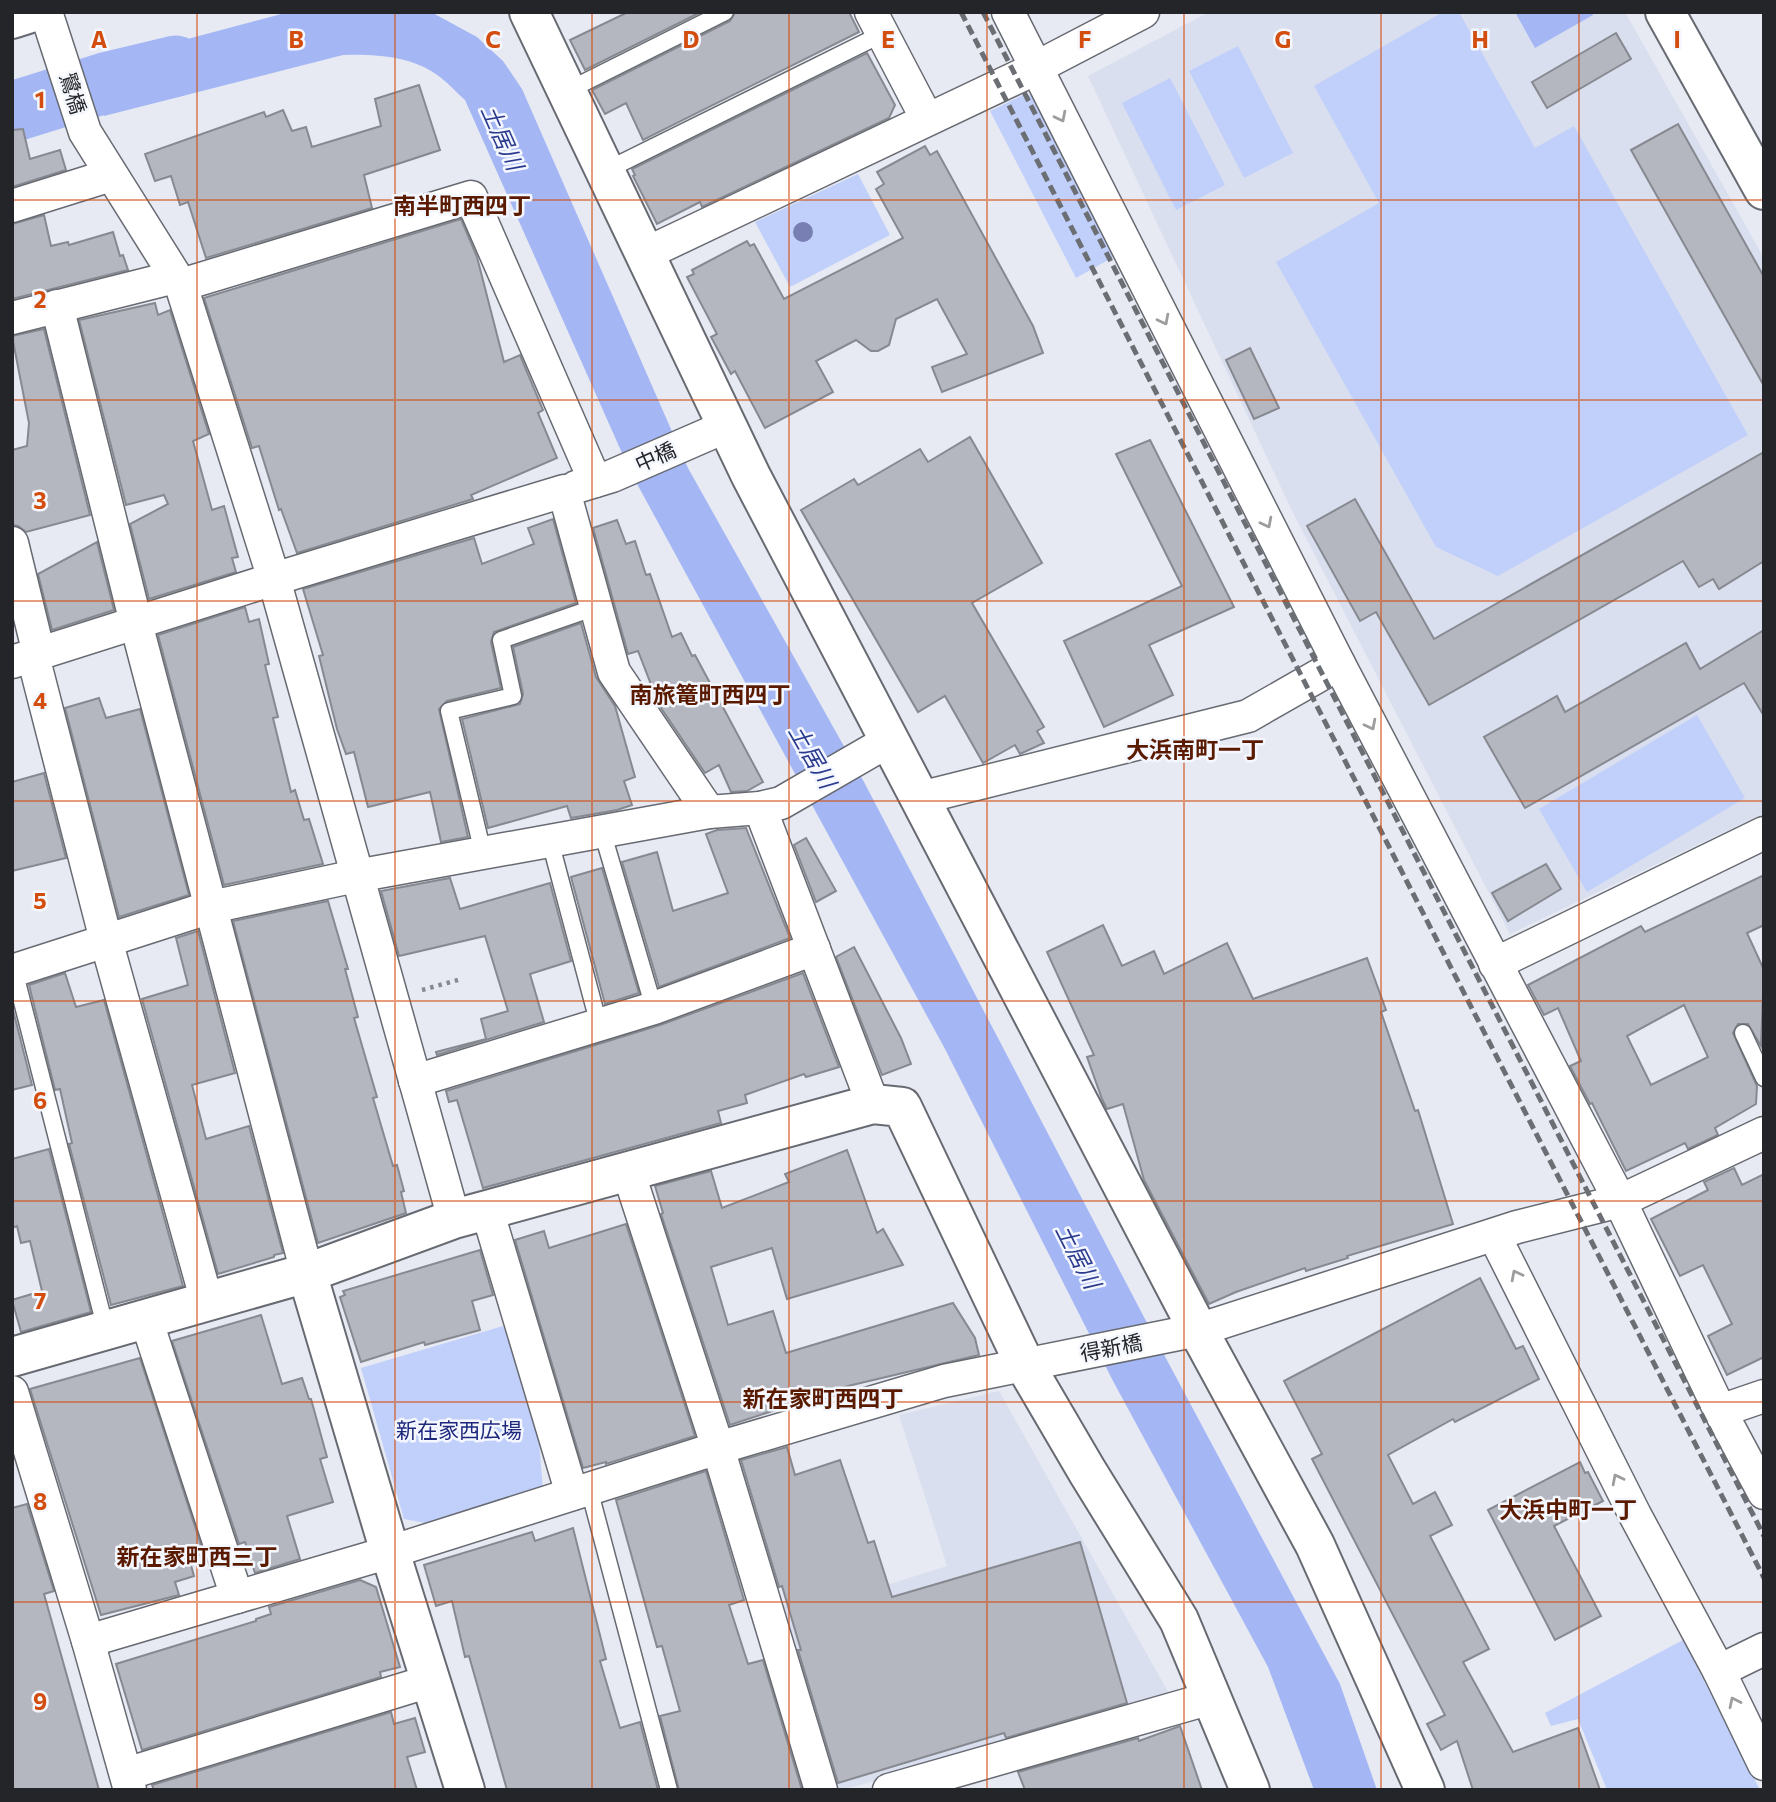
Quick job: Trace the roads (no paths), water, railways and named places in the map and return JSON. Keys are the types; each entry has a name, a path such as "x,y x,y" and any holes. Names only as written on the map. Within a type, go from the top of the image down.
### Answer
{"street":[{"path":"12,19 34,12"},
{"name":"鷺橋","path":"46,12 85,132 178,281 274,579 415,1081 580,1492"},
{"path":"529,12 645,254 713,432 880,746 920,798 1198,1329 1315,1545 1425,1790"},
{"path":"1008,12 1339,664 1620,1201 1720,1411 1764,1493"},
{"path":"645,254 1036,67 1143,12"},
{"path":"1665,12 1764,190"},
{"path":"876,23 927,119"},
{"path":"12,205 111,175"},
{"path":"12,318 178,281 471,197 603,478"},
{"path":"57,306 136,623 307,1273 390,1552 465,1790"},
{"name":"中橋","path":"28,657 564,491 603,478 713,432"},
{"path":"564,491 614,672 709,812"},
{"path":"12,543 28,657 207,1302"},
{"path":"920,798 1248,716 1339,664"},
{"path":"13,970 211,907 356,876 602,831 709,812 771,805 880,746"},
{"path":"771,805 814,950 873,1104"},
{"path":"1495,964 1764,833"},
{"path":"415,1081 654,1008 814,950"},
{"path":"12,1357 307,1273 470,1215 873,1104 902,1107 1025,1365 1179,1620 1250,1790"},
{"name":"得新橋","path":"88,1641 390,1552 718,1448 944,1381 1198,1329 1494,1235 1620,1201 1764,1133"},
{"path":"628,1171 718,1448 821,1790"},
{"path":"1494,1235 1635,1515 1719,1671 1764,1764"},
{"path":"145,1319 237,1597"},
{"path":"12,1392 128,1782 430,1681"},
{"path":"1720,1411 1764,1396"},
{"path":"1719,1671 1764,1649"},
{"path":"889,1790 1211,1698"}],"lane":[{"path":"567,91 725,12"},
{"path":"605,171 876,23"},
{"path":"482,853 449,710 513,696 500,640 596,607"},
{"path":"602,831 654,1008"},
{"path":"550,841 599,1025"},
{"path":"13,970 106,1331"},
{"path":"1743,1033 1764,1078"},
{"path":"580,1492 669,1790"}],"water":[{"path":"289,12 431,12 477,37 503,61 522,89 688,468 864,782 1145,1319 1340,1684 1377,1790 1314,1790 1268,1667 1113,1381 945,1049 630,471 465,100 440,77 418,65 381,56 343,55 104,116 86,66"},
{"path":"1515,12 1592,12 1593,15 1535,48"}],"waterway":[{"name":"土居川","path":"12,112 105,83 176,66"}],"railway":[{"path":"961,12 1764,1578"},
{"path":"983,12 1764,1536"}],"district":[{"name":"南半町西四丁","path":"462,205"},
{"name":"南旅篭町西四丁","path":"710,694"},
{"name":"大浜南町一丁","path":"1195,749"},
{"name":"新在家町西四丁","path":"823,1398"},
{"name":"大浜中町一丁","path":"1568,1509"},
{"name":"新在家町西三丁","path":"197,1556"}],"park label":[{"name":"新在家西広場","path":"459,1429"}]}
